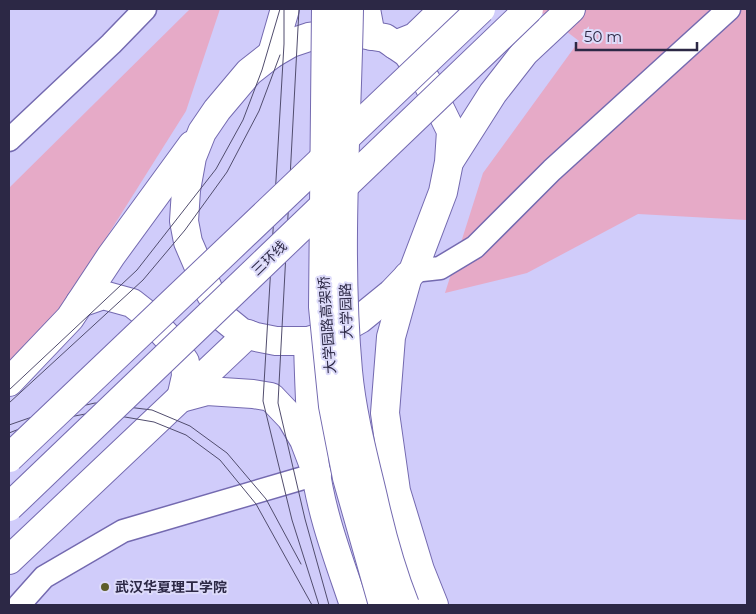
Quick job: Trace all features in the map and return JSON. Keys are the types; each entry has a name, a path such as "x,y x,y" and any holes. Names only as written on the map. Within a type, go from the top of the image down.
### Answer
{"main road":[{"path":"272,54 285,9"},
{"name":"大学园路高架桥","path":"326,9 323,307 333,406 347,478 383,605"},
{"name":"大学园路","path":"349,9 344,226 344,300 348,372 358,436 381,534 405,605"},
{"path":"366,9 383,40 406,53 426,80 451,131 449,162 443,192 411,273 390,337 385,413 396,491 420,570 434,605"},
{"path":"9,382 70,318 116,248 217,110 249,72 272,54 291,43 309,37 340,33 383,40 415,37 444,9"},
{"path":"9,458 480,9"},
{"name":"三环线","path":"9,507 528,9"},
{"path":"449,162 493,93 520,59 571,9"},
{"path":"202,132 192,157 186,190 184,221 188,242 207,287 225,319 241,332 276,341 308,341 338,332 360,320 392,293 411,273"},
{"path":"80,303 103,295 132,303 146,314 170,340 185,362 186,376 181,398"},
{"path":"9,560 248,334"},
{"path":"308,341 311,425 317,474 326,522 354,605"},
{"path":"181,398 207,391 271,397 291,418 304,440 317,474"}],"street":[{"path":"9,140 146,9"},
{"path":"411,273 440,268 474,247 552,170 729,9"},
{"path":"19,605 44,577 123,531 317,474"}],"shaded area":[{"path":"190,9 220,9 186,111 9,392 9,188"},
{"path":"537,9 747,9 747,220 638,214 527,273 445,293 483,173 579,41"}],"tram line":[{"path":"9,390 137,270 216,169 243,120 262,70 280,9"},
{"path":"284,9 284,44 263,401 292,520 319,605"},
{"path":"299,9 278,403 305,519 329,605"},
{"path":"9,403 143,280 185,230 227,172 259,111 280,55"},
{"path":"9,425 32,417 95,403 152,410 190,426 227,453 266,499 301,564"},
{"path":"9,433 32,424 96,412 154,422 186,435 220,460 256,504 312,605"}],"place":[{"name":"武汉华夏理工学院","path":"105,587"}]}
